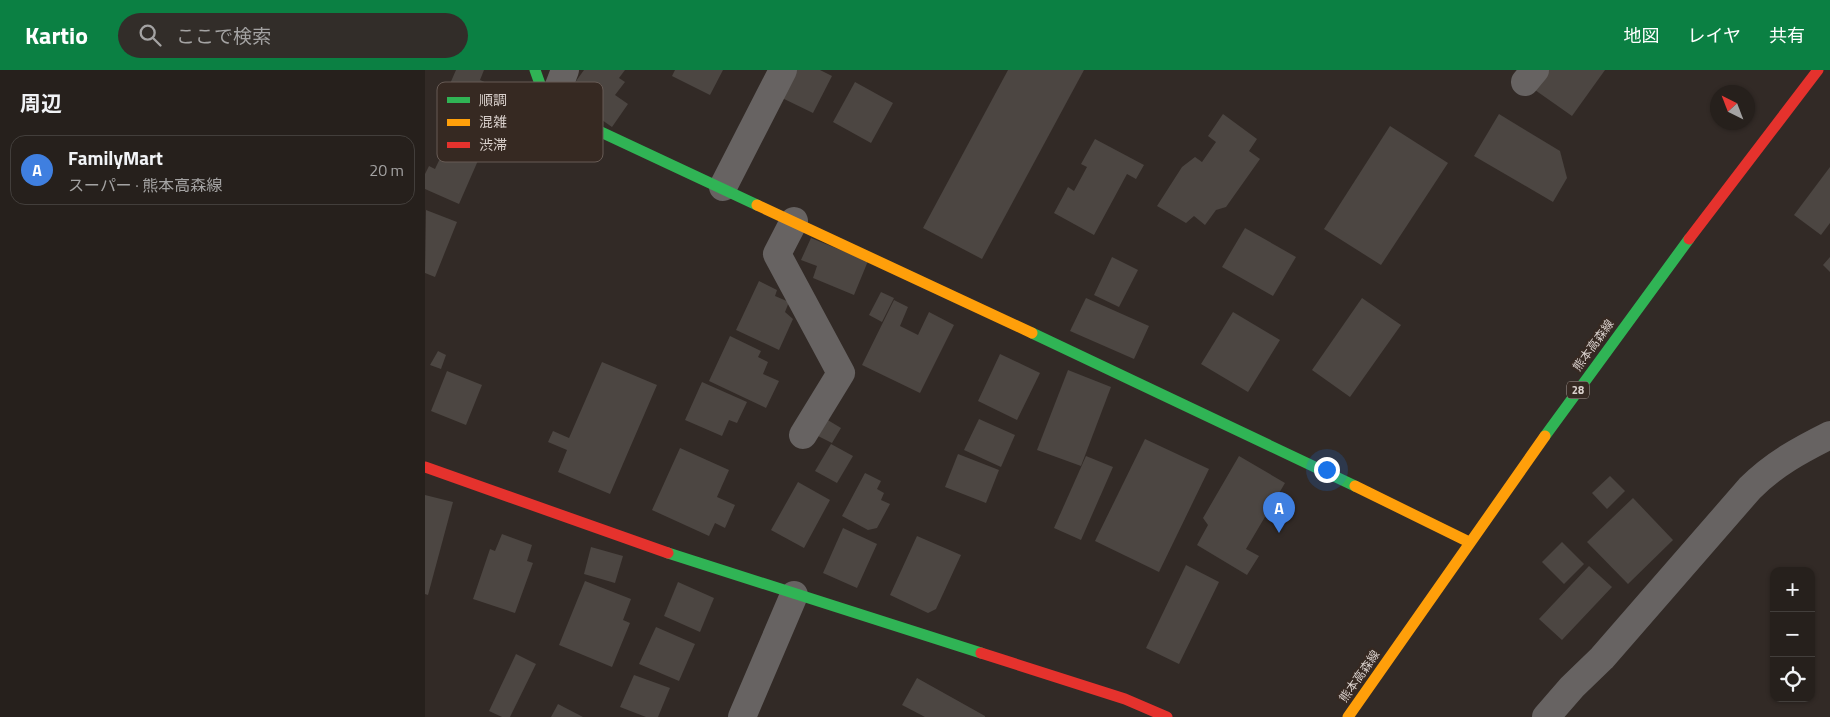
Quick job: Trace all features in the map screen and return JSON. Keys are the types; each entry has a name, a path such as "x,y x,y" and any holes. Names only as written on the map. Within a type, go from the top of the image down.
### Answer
{"street":[{"path":"535,70 539,82"},
{"path":"560,82 565,70"},
{"path":"723,187 783,70"},
{"name":"熊本高森線","path":"1348,717 1469,542 1642,302 1818,70"},
{"path":"603,131 1224,422 1469,542"},
{"path":"794,221 777,254 841,373 803,435"},
{"path":"1546,717 1571,687 1602,658 1750,488 1771,468 1785,458 1830,435"},
{"path":"425,467 654,549 1125,699 1167,717"},
{"path":"742,717 794,595"}],"building":[{"path":"456,70 484,70 480,80 484,82 451,82"},
{"path":"584,70 625,70 619,78 625,82 615,95 628,104 612,127 603,121 603,82 575,82"},
{"path":"675,70 723,70 710,95 672,76"},
{"path":"794,70 820,70 832,76 813,113 780,97"},
{"path":"1008,70 1084,70 982,259 923,228"},
{"path":"1549,70 1605,70 1572,116 1535,90"},
{"path":"855,82 893,103 871,143 833,122"},
{"path":"1223,114 1257,139 1249,151 1260,159 1226,207 1216,210 1205,225 1194,216 1186,223 1157,206 1182,167 1195,157 1202,162 1216,142 1208,136"},
{"path":"1499,114 1560,151 1567,178 1553,202 1474,156"},
{"path":"1390,126 1448,163 1381,265 1324,229"},
{"path":"1095,139 1144,165 1136,179 1127,174 1094,235 1054,213 1068,187 1074,191 1087,167 1081,164"},
{"path":"438,162 477,162 459,204 425,189 425,174 429,166 435,169"},
{"path":"1830,167 1830,223 1821,235 1794,215"},
{"path":"426,210 457,222 435,277 425,273"},
{"path":"1245,228 1296,257 1273,296 1222,267"},
{"path":"811,238 868,261 854,295 813,278 817,266 801,260"},
{"path":"1112,257 1138,270 1119,307 1094,295"},
{"path":"1830,257 1830,272 1823,265"},
{"path":"759,281 777,290 775,296 789,302 785,312 793,319 779,350 736,330"},
{"path":"881,292 894,298 882,322 869,315"},
{"path":"1086,298 1149,326 1134,359 1070,331"},
{"path":"1362,298 1401,325 1350,397 1312,370"},
{"path":"894,300 908,307 900,326 918,335 929,312 954,325 920,393 862,365"},
{"path":"1233,312 1280,340 1248,392 1201,364"},
{"path":"730,336 761,351 758,357 768,362 763,374 779,381 766,408 709,381"},
{"path":"438,351 446,355 441,369 430,365"},
{"path":"1000,354 1040,373 1017,420 978,401"},
{"path":"602,362 657,385 610,494 558,472 567,450 548,442 553,431 569,438"},
{"path":"1068,370 1111,387 1081,466 1037,450"},
{"path":"447,371 482,385 466,425 431,411"},
{"path":"702,382 747,402 737,423 729,420 722,436 685,420"},
{"path":"826,419 841,428 832,443 816,435"},
{"path":"979,419 1015,435 1001,467 964,450"},
{"path":"1145,439 1209,469 1159,572 1095,541"},
{"path":"831,444 853,456 837,483 815,471"},
{"path":"680,448 729,470 717,497 735,505 725,528 715,523 709,536 652,510"},
{"path":"958,454 999,470 986,503 945,487"},
{"path":"1086,456 1113,467 1081,540 1054,528"},
{"path":"1239,456 1285,483 1246,549 1259,556 1247,575 1197,545 1208,525 1203,518"},
{"path":"865,473 881,481 877,489 884,493 881,500 890,504 877,528 868,530 842,516"},
{"path":"1610,476 1625,491 1607,509 1592,493"},
{"path":"798,482 830,500 804,548 771,530"},
{"path":"425,495 453,502 428,595 425,594"},
{"path":"1633,498 1673,540 1628,584 1587,542"},
{"path":"843,528 877,544 857,588 823,573"},
{"path":"502,534 532,545 527,561 533,563 515,613 473,599 490,549 495,551"},
{"path":"917,536 961,555 936,609 928,613 890,595"},
{"path":"1562,542 1584,564 1564,584 1542,562"},
{"path":"591,547 623,556 615,583 584,574"},
{"path":"1186,565 1219,582 1179,664 1146,648"},
{"path":"1589,566 1612,587 1562,640 1539,619"},
{"path":"585,581 631,599 623,620 630,623 612,667 559,645"},
{"path":"678,582 714,598 700,632 664,616"},
{"path":"656,627 695,644 679,681 639,664"},
{"path":"516,654 536,664 510,717 502,717 489,711"},
{"path":"634,675 670,688 658,717 646,717 620,707"},
{"path":"917,678 985,717 925,717 902,705"},
{"path":"558,704 583,717 551,717"}],"traffic: fast":[{"path":"535,70 539,82"},
{"path":"603,133 757,205"},
{"path":"1545,436 1689,239"},
{"path":"1032,333 1355,486"},
{"path":"668,553 981,653"}],"traffic: slow":[{"path":"757,205 1032,333"},
{"path":"1348,717 1545,436"},
{"path":"1355,486 1469,542"}],"traffic: jam":[{"path":"1689,239 1818,70"},
{"path":"425,467 668,553"},
{"path":"981,653 1125,699 1167,717"}],"place":[{"name":"FamilyMart","path":"1279,533"}]}
